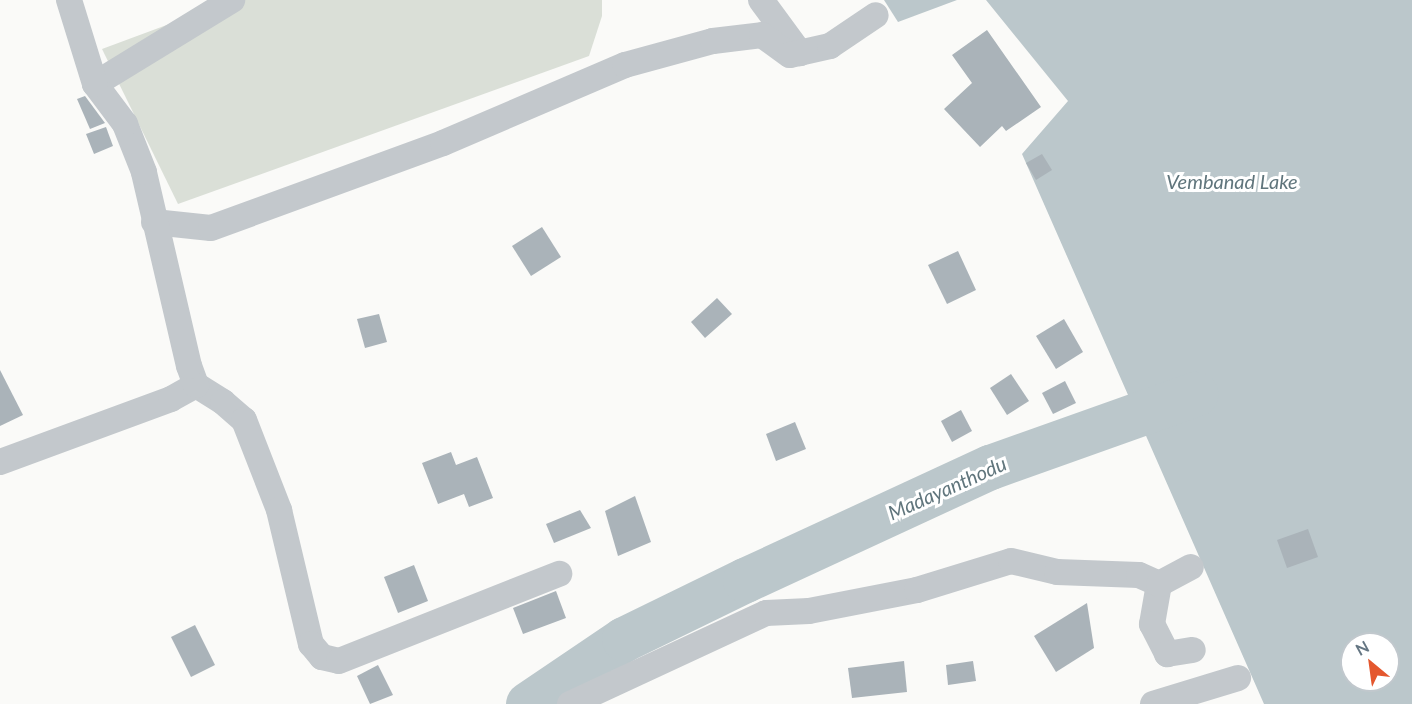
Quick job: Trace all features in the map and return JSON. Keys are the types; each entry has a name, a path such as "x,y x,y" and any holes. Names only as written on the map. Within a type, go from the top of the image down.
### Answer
{"street":[{"path":"69,0 95,84 125,123 144,172 189,366 196,385 223,402 244,420 279,510 311,644 322,657 339,661 559,574"},
{"path":"95,84 232,0"},
{"path":"761,0 800,53"},
{"path":"154,222 211,228 443,143 626,64 712,41 762,35 790,55 830,46 876,15"},
{"path":"0,462 171,399 196,385"},
{"path":"570,704 766,613 809,611 917,590 1011,561 1058,572 1139,575 1159,584"},
{"path":"1159,584 1191,567"},
{"path":"1159,584 1152,624 1167,654 1193,650"},
{"path":"1153,704 1238,678"}],"shaded area":[{"path":"234,0 602,0 602,16 589,56 178,204 102,49"}],"water":[{"path":"884,0 957,0 898,22"},
{"name":"Vembanad Lake","path":"986,0 1412,0 1412,704 1264,704 1022,154 1068,101"}],"building":[{"path":"987,30 1041,107 1006,131 1002,126 980,147 944,109 972,83 952,55"},
{"path":"85,96 105,123 90,129 77,99"},
{"path":"106,127 113,146 94,154 86,134"},
{"path":"1042,154 1052,170 1036,180 1026,163"},
{"path":"542,227 561,257 531,276 512,246"},
{"path":"958,251 976,290 947,304 928,265"},
{"path":"717,298 732,314 705,338 691,322"},
{"path":"379,314 387,342 365,348 357,319"},
{"path":"1064,319 1083,352 1056,369 1036,336"},
{"path":"0,370 23,415 0,426"},
{"path":"1011,374 1029,401 1007,415 990,388"},
{"path":"1065,381 1076,403 1053,414 1042,393"},
{"path":"961,410 972,431 952,442 941,421"},
{"path":"795,422 806,449 776,461 766,434"},
{"path":"451,452 456,465 477,457 493,498 469,507 464,494 438,504 422,463"},
{"path":"635,496 651,542 618,556 605,511"},
{"path":"580,510 591,528 554,543 546,524"},
{"path":"1308,529 1318,557 1287,568 1277,540"},
{"path":"414,565 428,601 398,613 384,577"},
{"path":"556,591 566,618 523,634 513,608"},
{"path":"1087,603 1094,648 1056,672 1034,636"},
{"path":"195,625 215,665 191,677 171,637"},
{"path":"904,661 907,692 852,698 848,668"},
{"path":"973,661 976,681 948,685 946,665"},
{"path":"378,665 393,695 370,704 357,676"}],"waterway":[{"name":"Madayanthodu","path":"528,704 624,639 745,580 990,467 1195,394"}]}
